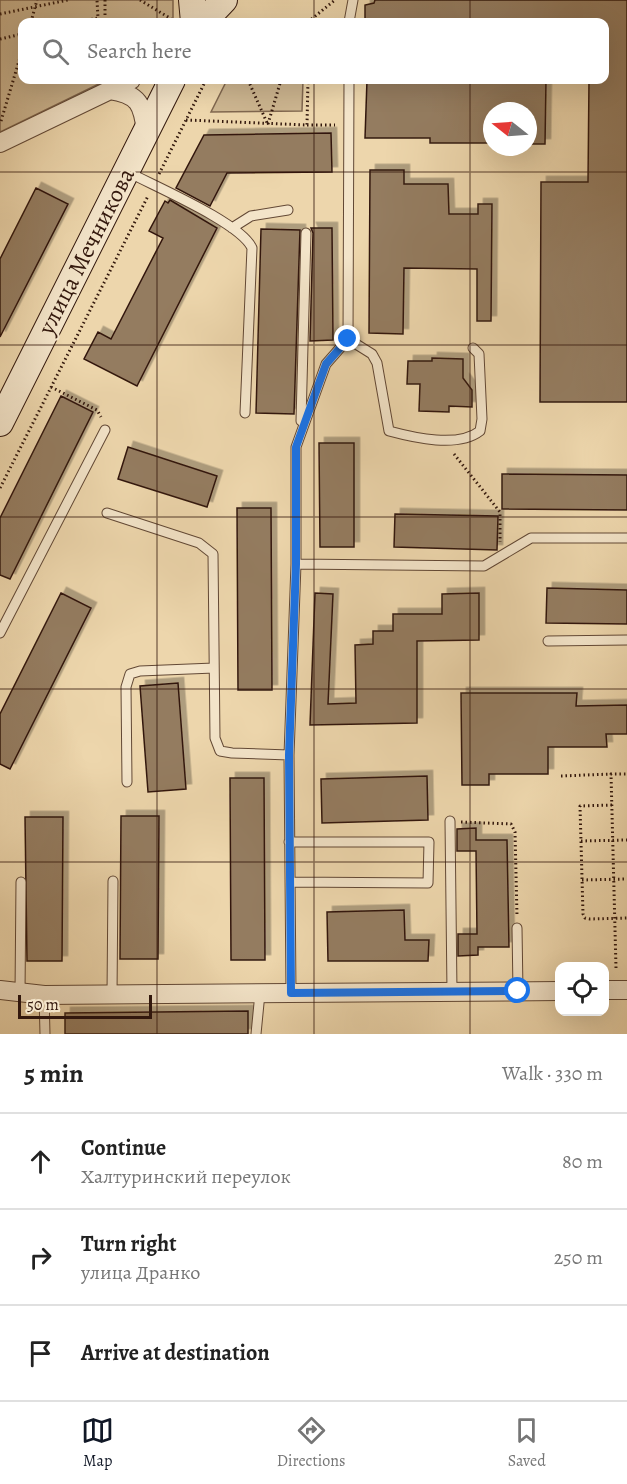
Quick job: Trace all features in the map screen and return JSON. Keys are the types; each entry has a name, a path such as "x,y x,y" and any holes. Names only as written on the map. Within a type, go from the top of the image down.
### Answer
{"main road":[{"path":"192,0 194,18"},
{"path":"207,18 224,0"},
{"name":"улица Мечникова","path":"0,423 170,84"}],"street":[{"path":"0,143 123,84"},
{"path":"110,90 122,92 137,100 144,112 146,132"},
{"path":"0,990 44,995 555,991"},
{"path":"609,990 627,990"}],"lane":[{"path":"350,18 353,0"},
{"path":"291,993 289,755 296,564 296,447 326,364 348,339 349,84"},
{"path":"126,171 248,238 252,248 245,413"},
{"path":"232,228 250,216 288,210"},
{"path":"301,429 306,233"},
{"path":"348,339 372,354 377,363 389,431 443,440 473,437 480,431 482,419 479,354 473,348"},
{"path":"0,633 105,430"},
{"path":"106,513 199,543 213,554 215,738 220,751 289,755"},
{"path":"296,564 484,566 531,538 627,538"},
{"path":"548,641 627,640"},
{"path":"126,782 126,687 130,674 140,671 214,668"},
{"path":"450,821 452,992"},
{"path":"290,842 429,842 428,883 290,882"},
{"path":"112,994 113,881"},
{"path":"20,993 21,882"},
{"path":"517,927 518,991"},
{"path":"256,1034 260,993"},
{"path":"44,995 45,1034"}],"path":[{"path":"32,18 38,0"},
{"path":"0,14 68,0"},
{"path":"97,0 98,18"},
{"path":"140,0 165,18"},
{"path":"312,18 335,0"},
{"path":"97,6 105,2 105,18"},
{"path":"0,39 18,35"},
{"path":"1,121 18,64"},
{"path":"0,488 204,84"},
{"path":"250,84 268,125"},
{"path":"268,125 279,84"},
{"path":"307,125 308,84"},
{"path":"186,120 268,125 349,125"},
{"path":"51,387 97,410 105,430"},
{"path":"443,440 500,512 499,556"},
{"path":"611,774 616,968"},
{"path":"561,776 627,774"},
{"path":"612,805 580,806 585,918 627,918"},
{"path":"450,821 511,824 515,832 517,927"},
{"path":"581,842 627,840"},
{"path":"582,880 627,879"}],"shaded area":[{"path":"0,0 173,0 173,18 18,18 18,84 99,84 0,132"},
{"path":"225,84 303,84 302,111 211,112"}],"building":[{"path":"375,0 627,0 627,402 540,402 541,182 588,182 589,84 609,84 609,18 365,18 365,5 374,3"},
{"path":"367,84 546,84 545,144 537,144 537,102 483,102 483,143 430,143 430,138 365,138"},
{"path":"331,133 332,172 227,173 210,206 176,188 204,135"},
{"path":"370,170 404,170 404,184 448,184 449,214 478,214 478,204 492,204 491,321 477,321 477,269 404,268 403,334 369,333"},
{"path":"36,188 68,204 0,337 0,259"},
{"path":"170,200 217,228 137,386 84,359 98,332 111,339 163,238 149,231 165,201 168,203"},
{"path":"311,228 332,228 333,340 310,341 313,233"},
{"path":"261,229 300,230 294,414 256,413"},
{"path":"432,358 463,359 463,378 472,390 472,407 449,406 449,412 419,411 420,384 407,384 408,361 432,361"},
{"path":"61,396 93,412 10,579 0,575 0,518"},
{"path":"319,443 354,443 354,547 320,547"},
{"path":"128,447 217,476 207,507 118,479"},
{"path":"502,474 627,475 627,510 502,509"},
{"path":"237,508 271,508 272,690 238,690"},
{"path":"395,514 498,516 497,550 394,547"},
{"path":"547,588 627,590 627,624 546,623"},
{"path":"61,593 91,608 10,769 0,764 0,714"},
{"path":"315,593 333,594 328,704 356,703 355,645 373,644 373,631 393,631 393,614 442,614 442,594 479,593 479,640 417,641 417,723 310,725"},
{"path":"178,683 186,789 148,792 140,686"},
{"path":"461,693 577,693 576,706 627,705 627,734 606,734 607,747 548,747 548,774 489,774 489,785 462,785"},
{"path":"427,776 428,820 322,823 321,779"},
{"path":"230,778 264,778 265,960 231,960"},
{"path":"121,816 159,816 158,959 120,959"},
{"path":"25,817 63,817 62,961 27,961"},
{"path":"476,828 476,840 507,840 509,947 478,947 478,955 458,956 458,934 477,934 476,851 457,851 457,829"},
{"path":"404,910 405,940 429,940 428,961 328,961 327,912"},
{"path":"248,1011 248,1034 65,1034 65,1013"}],"route":[{"path":"348,339 326,364 296,447 296,564 289,755 291,993 518,991"}]}
